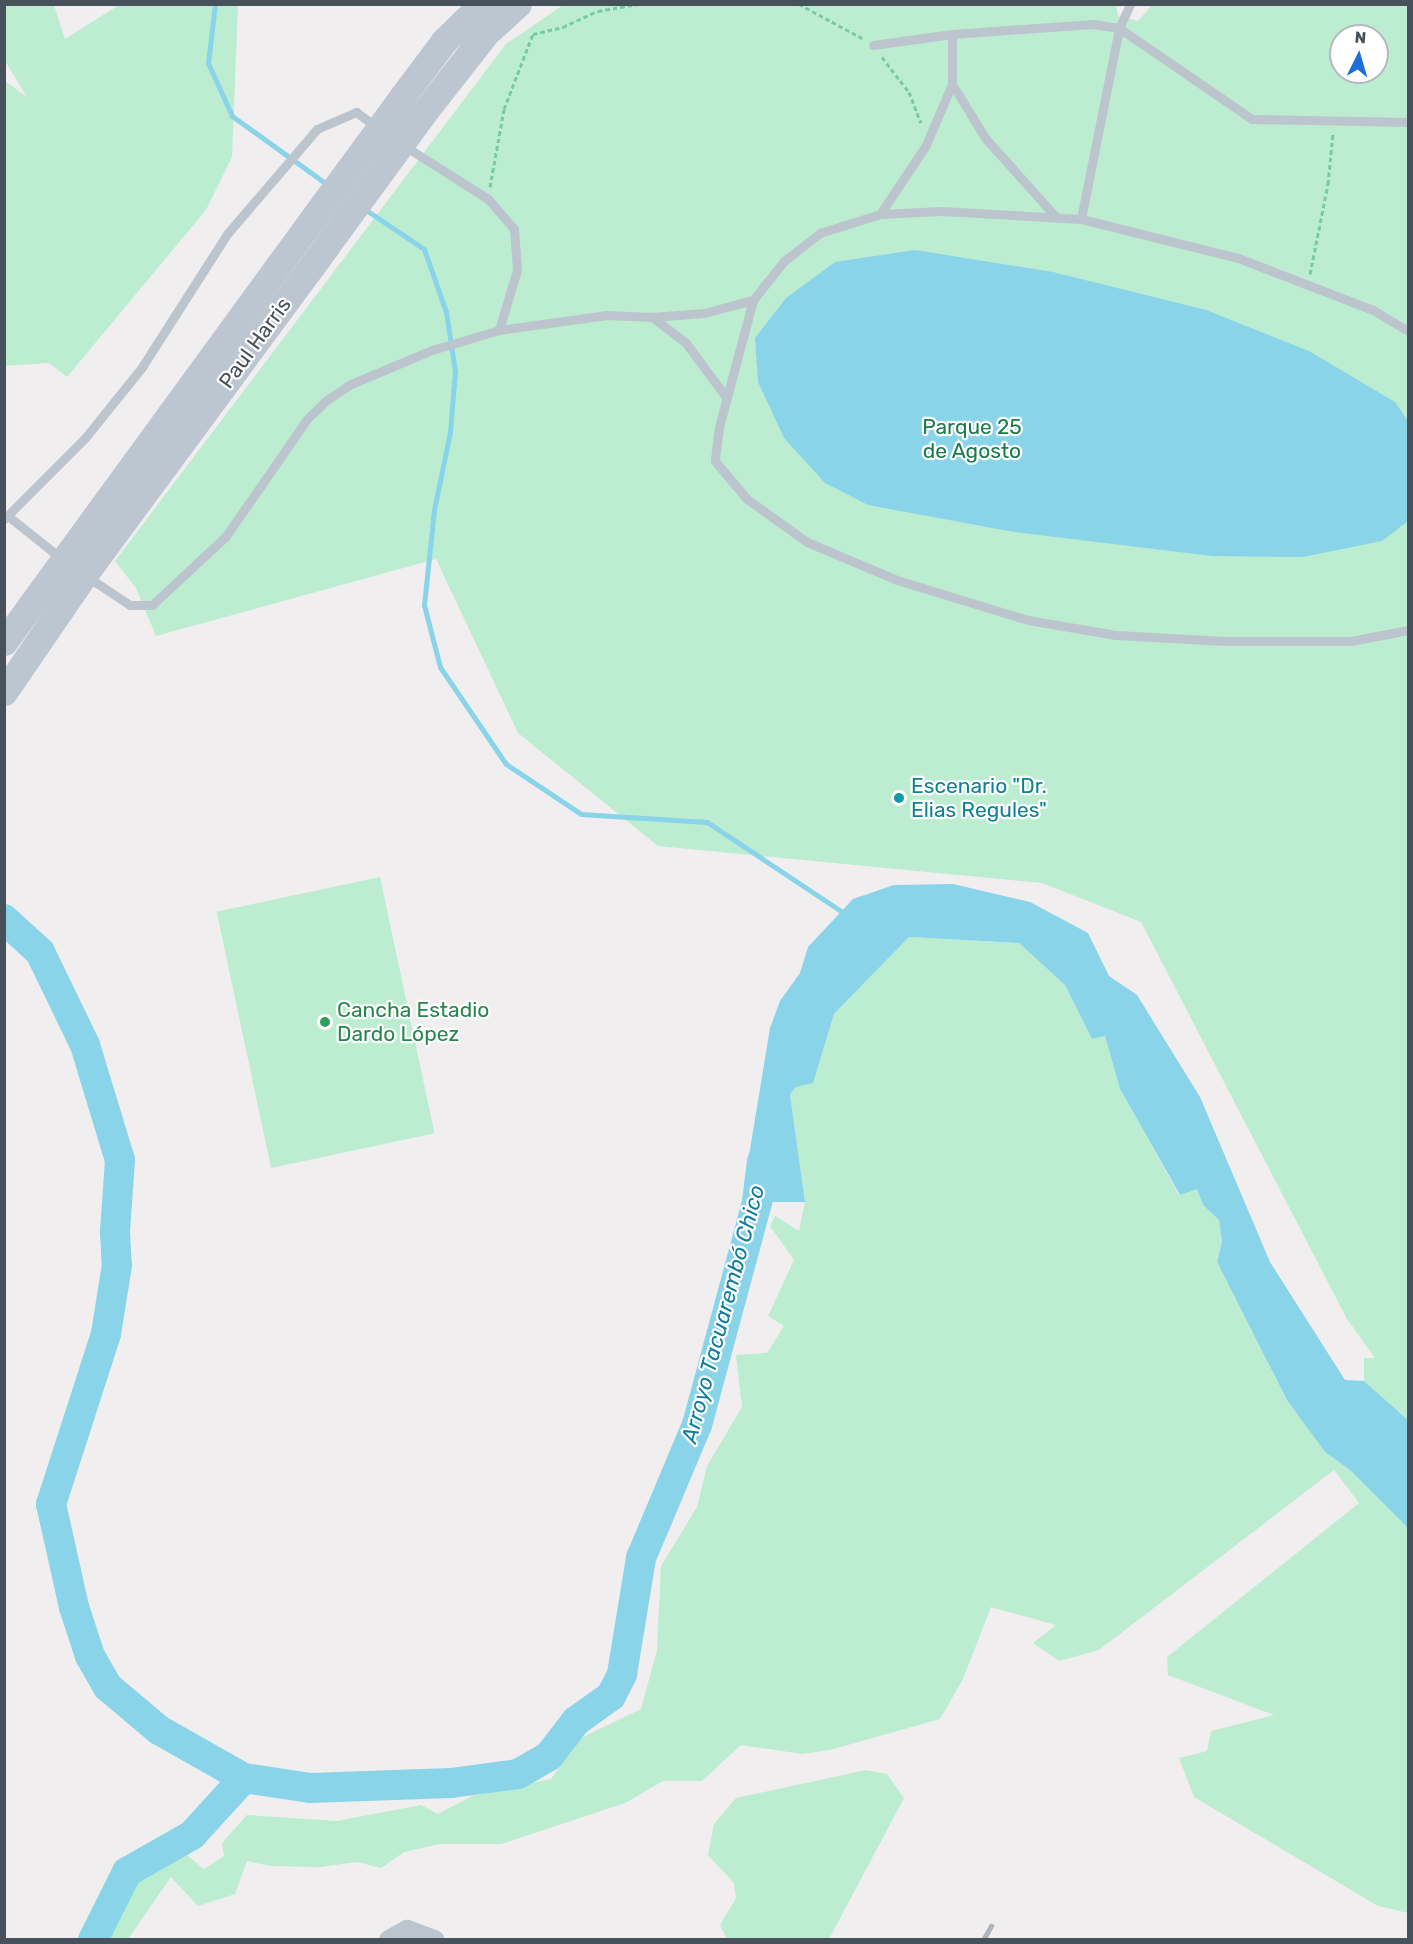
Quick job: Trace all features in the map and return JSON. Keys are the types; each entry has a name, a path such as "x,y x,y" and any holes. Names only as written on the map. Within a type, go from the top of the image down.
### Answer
{"main road":[{"path":"444,41 460,4"},
{"name":"Paul Harris","path":"4,642 402,97 444,41 482,4"},
{"name":"Paul Harris","path":"4,692 84,575 423,115 486,33 518,4"},
{"path":"63,559 84,575"}],"street":[{"path":"394,1935 419,1932 434,1940"}],"lane":[{"path":"1081,219 1119,28 1127,6"},
{"path":"873,45 952,34 1093,24 1119,28 1252,119 1408,122"},
{"path":"880,214 926,145 952,84 952,34"},
{"path":"952,84 986,138 1056,217"},
{"path":"63,559 6,517 85,438 121,394 142,367 226,234 317,129 356,112 386,132"},
{"path":"396,139 488,200 514,230 517,270 498,330"},
{"path":"1408,331 1373,310 1238,258 1081,219 941,211 880,214 820,233 784,261 753,300 726,397 715,461 747,499 807,543 897,580 1028,620 1116,635 1351,641 1408,630"},
{"path":"84,575 130,605 152,605 226,536 307,420 327,400 351,384 432,350 498,330 607,315 652,317 704,313 753,300"},
{"path":"652,317 686,343 726,397"}],"path":[{"path":"488,200 504,109 533,34 564,27 598,11 636,4"},
{"path":"799,4 873,45 909,92 926,145"},
{"path":"1308,285 1328,184 1334,121"}],"green space":[{"path":"5,4 54,5 65,39 119,5 238,5 232,157 206,210 67,377 49,363 5,366 5,81 27,97 5,61"},
{"name":"Parque 25 de Agosto","path":"1116,4 1118,16 1138,21 1152,5 1408,5 1408,1420 1364,1381 1364,1358 1375,1358 1347,1319 1141,922 1042,883 658,846 518,733 436,559 156,636 136,588 115,561 506,44 563,5"},
{"name":"Cancha Estadio Dardo López","path":"380,877 434,1133 271,1168 217,912"},
{"path":"909,937 1019,943 1065,985 1092,1039 1105,1036 1120,1089 1179,1195 1197,1188 1203,1205 1219,1220 1222,1242 1217,1262 1287,1400 1325,1452 1350,1470 1408,1528 1408,1913 1378,1906 1194,1797 1179,1758 1207,1751 1211,1731 1274,1715 1168,1675 1167,1657 1359,1503 1334,1470 1099,1650 1059,1661 1033,1643 1056,1625 991,1607 963,1679 940,1719 830,1750 802,1754 741,1745 702,1781 663,1781 625,1803 501,1844 439,1844 404,1852 381,1868 357,1862 320,1867 270,1866 247,1861 235,1894 198,1906 171,1877 128,1939 107,1940 136,1881 184,1853 204,1869 224,1856 222,1843 247,1815 337,1821 421,1805 438,1814 472,1796 551,1779 581,1738 641,1709 657,1650 661,1566 697,1507 707,1466 742,1407 736,1355 767,1353 784,1326 768,1316 794,1260 770,1226 775,1216 799,1231 805,1202 790,1094 796,1087 813,1082 834,1014"},
{"path":"866,1770 887,1774 904,1798 829,1939 727,1939 720,1925 736,1898 734,1883 708,1855 714,1824 736,1798"}],"water":[{"path":"915,250 1053,272 1206,310 1309,351 1395,402 1408,421 1408,521 1382,541 1303,557 1212,556 1014,532 868,505 825,483 784,438 758,382 755,338 786,298 835,262"},
{"path":"953,884 1030,902 1088,933 1109,976 1137,995 1200,1097 1270,1262 1345,1380 1364,1381 1408,1420 1408,1528 1350,1470 1325,1452 1287,1400 1217,1262 1222,1242 1219,1220 1203,1205 1197,1189 1180,1195 1120,1089 1105,1036 1092,1039 1065,985 1019,943 909,937 834,1014 813,1083 796,1087 790,1094 805,1202 757,1202 744,1186 770,1028 780,1001 800,973 808,947 853,899 894,885"}],"waterway":[{"path":"215,4 208,63 232,116 328,185"},
{"path":"363,208 424,249 446,312 455,371 450,432 434,510 424,605 440,667 506,764 581,814 707,822 847,915"},
{"name":"Arroyo Tacuarembó Chico","path":"4,919 40,952 85,1045 120,1160 115,1232 117,1265 106,1334 51,1504 74,1607 90,1656 108,1687 159,1730 244,1778 310,1788 451,1783 518,1774 549,1756 576,1721 611,1696 622,1674 641,1558 697,1425 757,1202 762,1161"},
{"path":"93,1940 127,1872 192,1835 244,1778"}],"railway":[{"path":"983,1940 991,1926"}],"place":[{"name":"Escenario \"Dr. Elias Regules\"","path":"899,798"},
{"name":"Cancha Estadio Dardo López","path":"325,1022"}]}
